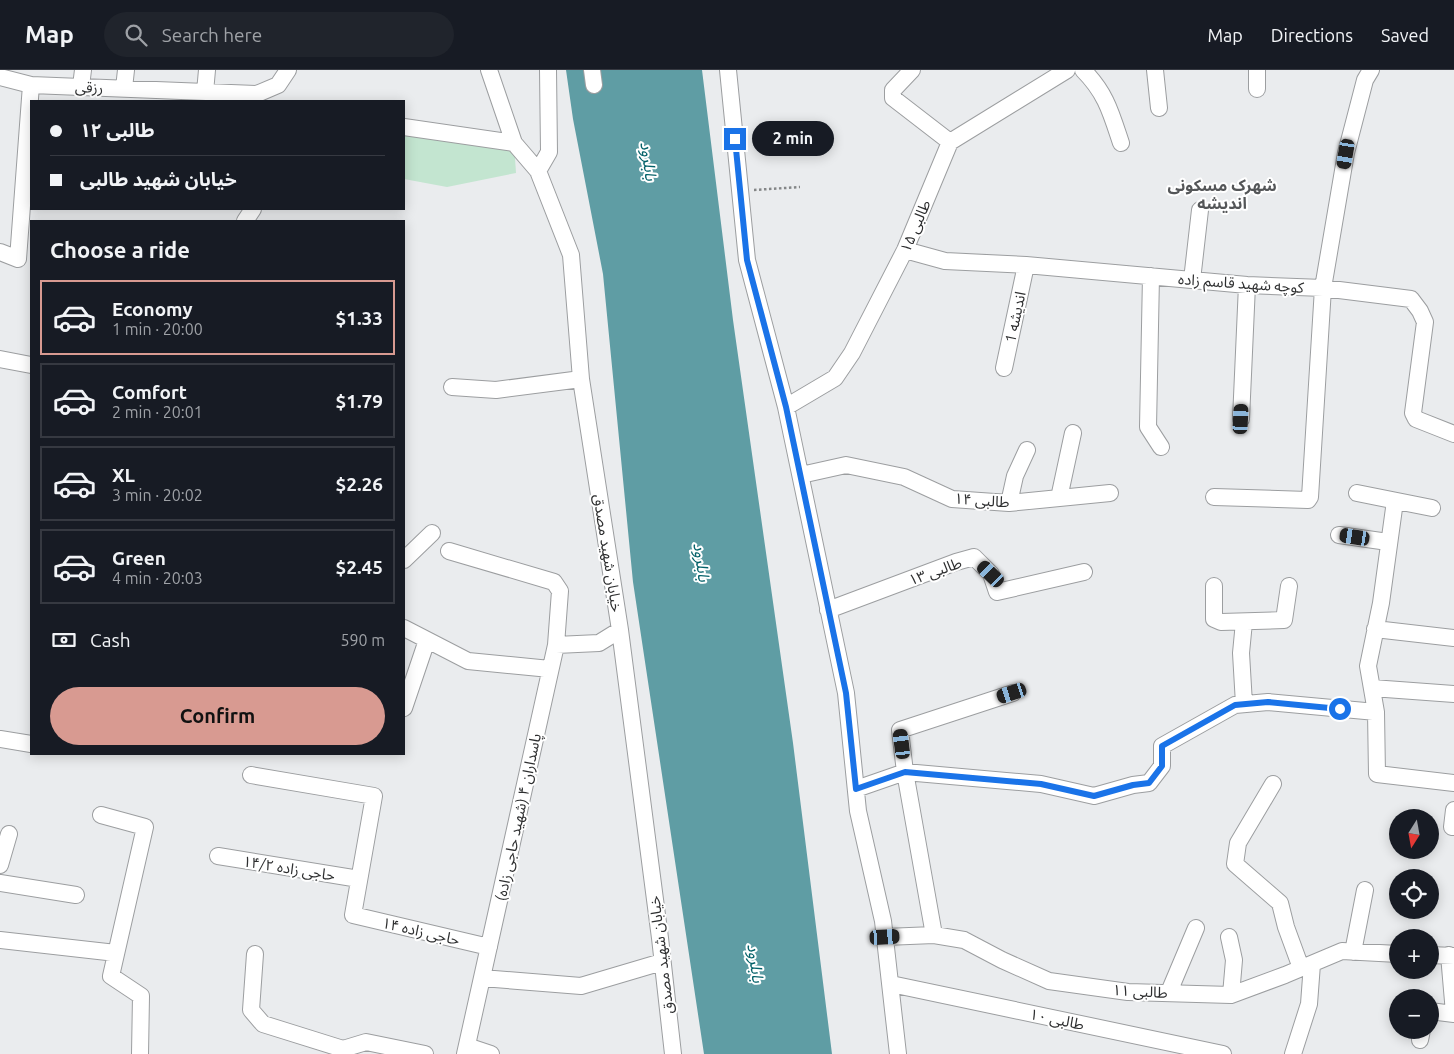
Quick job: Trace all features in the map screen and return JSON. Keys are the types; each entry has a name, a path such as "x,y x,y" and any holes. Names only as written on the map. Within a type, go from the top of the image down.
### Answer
{"street":[{"path":"81,86 83,70"},
{"path":"121,93 126,70"},
{"path":"205,92 207,70"},
{"name":"رزقی","path":"0,77 31,84 81,86 121,93 205,92 266,96 278,85 288,70"},
{"name":"خیابان شهید مصدق","path":"489,70 514,143 538,170 571,255 581,379 620,630 673,1054"},
{"path":"538,170 550,152 548,70"},
{"path":"728,70 747,260 786,407 846,693 858,811 883,921 898,1054"},
{"path":"912,70 893,90 893,98 950,142 1067,70"},
{"path":"1083,70 1093,80 1107,100 1121,143"},
{"path":"1155,70 1159,108"},
{"path":"1257,70 1257,89"},
{"path":"1214,498 1308,500 1310,497 1323,288 1346,154 1365,80 1371,70"},
{"path":"0,252 18,260 31,84"},
{"path":"405,127 514,143"},
{"name":"طالبی ۱۵","path":"786,407 835,378 852,353 905,250 950,142"},
{"path":"1192,280 1200,210"},
{"name":"کوچه شهید قاسم زاده","path":"905,250 945,261 1026,265 1192,280 1323,288 1411,299 1425,322 1413,413 1416,419 1454,434"},
{"name":"اندیشه 1","path":"1004,368 1026,265"},
{"path":"1151,276 1148,427 1161,447"},
{"path":"1241,419 1247,284"},
{"path":"0,359 30,365"},
{"path":"452,387 496,390 581,379"},
{"path":"1060,498 1073,433"},
{"path":"1009,503 1015,476 1027,450"},
{"name":"طالبی ۱۴","path":"801,475 846,466 904,478 952,499 1009,503 1110,493"},
{"path":"1358,494 1432,508"},
{"path":"1395,501 1381,602 1368,666 1376,712 1377,774 1454,783"},
{"path":"405,559 432,533"},
{"path":"1339,534 1388,542"},
{"name":"پاسداران ۴ (شهید حاجی زاده)","path":"449,551 554,582 560,591 556,645 466,1050"},
{"name":"طالبی ۱۳","path":"828,610 974,557 991,574 998,592 1084,572"},
{"path":"1214,586 1214,619 1221,622 1244,622 1284,620 1290,586"},
{"path":"1244,622 1241,653 1244,704"},
{"path":"405,629 468,662 550,670"},
{"path":"1375,629 1454,638"},
{"path":"556,645 599,642 620,630"},
{"path":"405,705 427,640"},
{"path":"1372,688 1454,694"},
{"path":"934,935 905,772 900,730 1012,693"},
{"path":"856,789 905,772 1041,784 1094,796 1133,785 1149,783 1162,766 1162,746 1235,705 1268,702 1376,712"},
{"path":"0,739 30,744"},
{"path":"250,775 374,796 359,879"},
{"path":"1273,784 1238,843 1235,864 1280,903 1286,927 1307,966 1309,1004 1293,1054"},
{"path":"1454,810 1452,827 1454,827"},
{"path":"101,815 144,827 110,976 141,996 140,1054"},
{"path":"0,865 9,834"},
{"name":"حاجی زاده ۱۴/۲","path":"218,856 359,879"},
{"name":"حاجی زاده ۱۴","path":"359,879 353,915 489,947"},
{"path":"0,883 76,895"},
{"path":"1353,952 1366,890"},
{"path":"1169,992 1196,928"},
{"name":"طالبی ۱۱","path":"885,937 934,935 964,940 1049,982 1128,992 1230,995 1342,951 1389,954"},
{"path":"1229,937 1234,960 1230,995"},
{"path":"0,940 116,954"},
{"path":"255,954 251,1010 262,1024 343,1049 366,1042 425,1054"},
{"path":"1439,955 1452,956 1454,1014 1439,1012"},
{"path":"482,978 581,986 662,962"},
{"name":"طالبی ۱۰","path":"891,984 1223,1054"},
{"path":"466,1050 490,1054"}],"path":[{"path":"740,191 800,188"}],"green space":[{"path":"405,130 514,143 516,173 447,187 405,179"}],"water":[{"name":"بابلرود","path":"566,70 702,70 733,320 793,743 832,1054 704,1054 633,582 603,274 573,119"}],"district":[{"name":"شهرک مسکونی اندیشه","path":"1222,194"}],"route":[{"path":"735,139 747,260 786,407 846,693 856,789 905,772 1041,784 1094,796 1133,785 1149,783 1162,766 1162,746 1235,705 1268,702 1340,709"}]}
